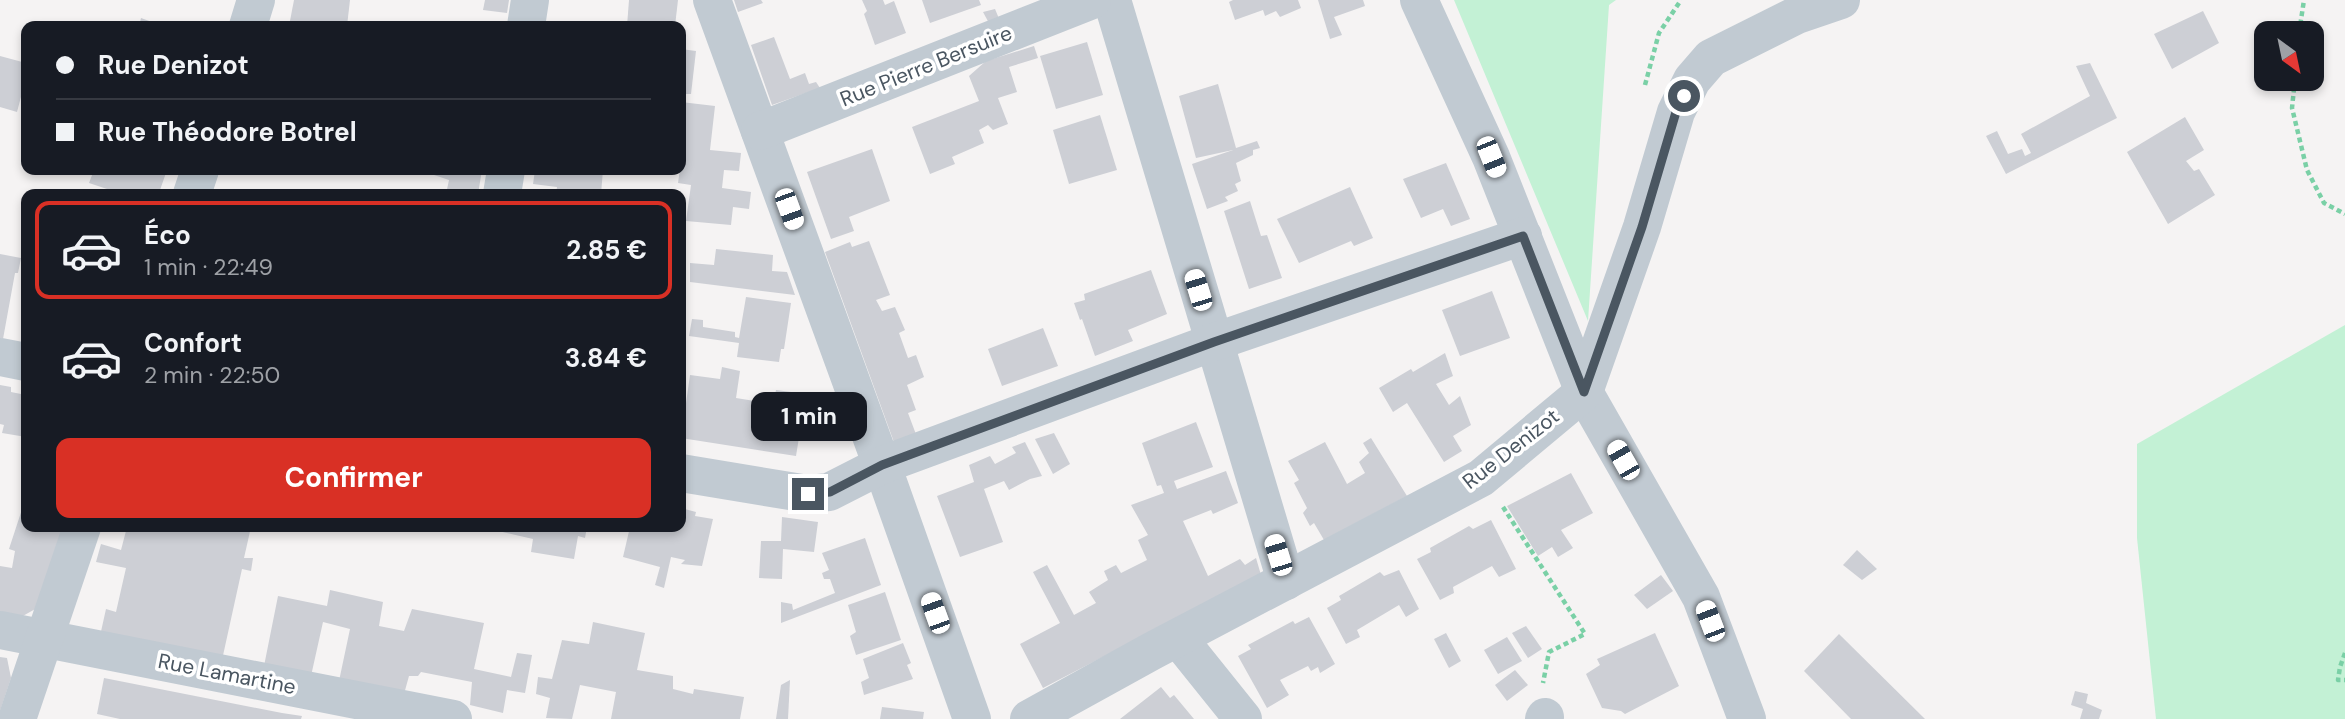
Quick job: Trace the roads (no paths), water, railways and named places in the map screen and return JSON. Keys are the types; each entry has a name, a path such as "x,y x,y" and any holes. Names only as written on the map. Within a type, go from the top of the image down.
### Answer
{"street":[{"path":"250,21 256,0"},
{"path":"527,21 530,0"},
{"path":"712,0 972,719"},
{"name":"Rue Pierre Bersuire","path":"760,131 1092,0"},
{"path":"1112,0 1286,581"},
{"path":"1419,0 1491,157 1584,392 1701,597 1747,719"},
{"path":"1584,392 1642,227 1676,112 1692,80 1711,58 1797,15 1841,0"},
{"path":"686,474 820,494 840,487 882,465 1214,342 1523,236"},
{"path":"0,357 21,361"},
{"name":"Rue Denizot","path":"1029,719 1481,478 1584,392"},
{"path":"17,719 80,532"},
{"name":"Rue Lamartine","path":"0,630 453,719"},
{"path":"1178,638 1243,719"}]}
